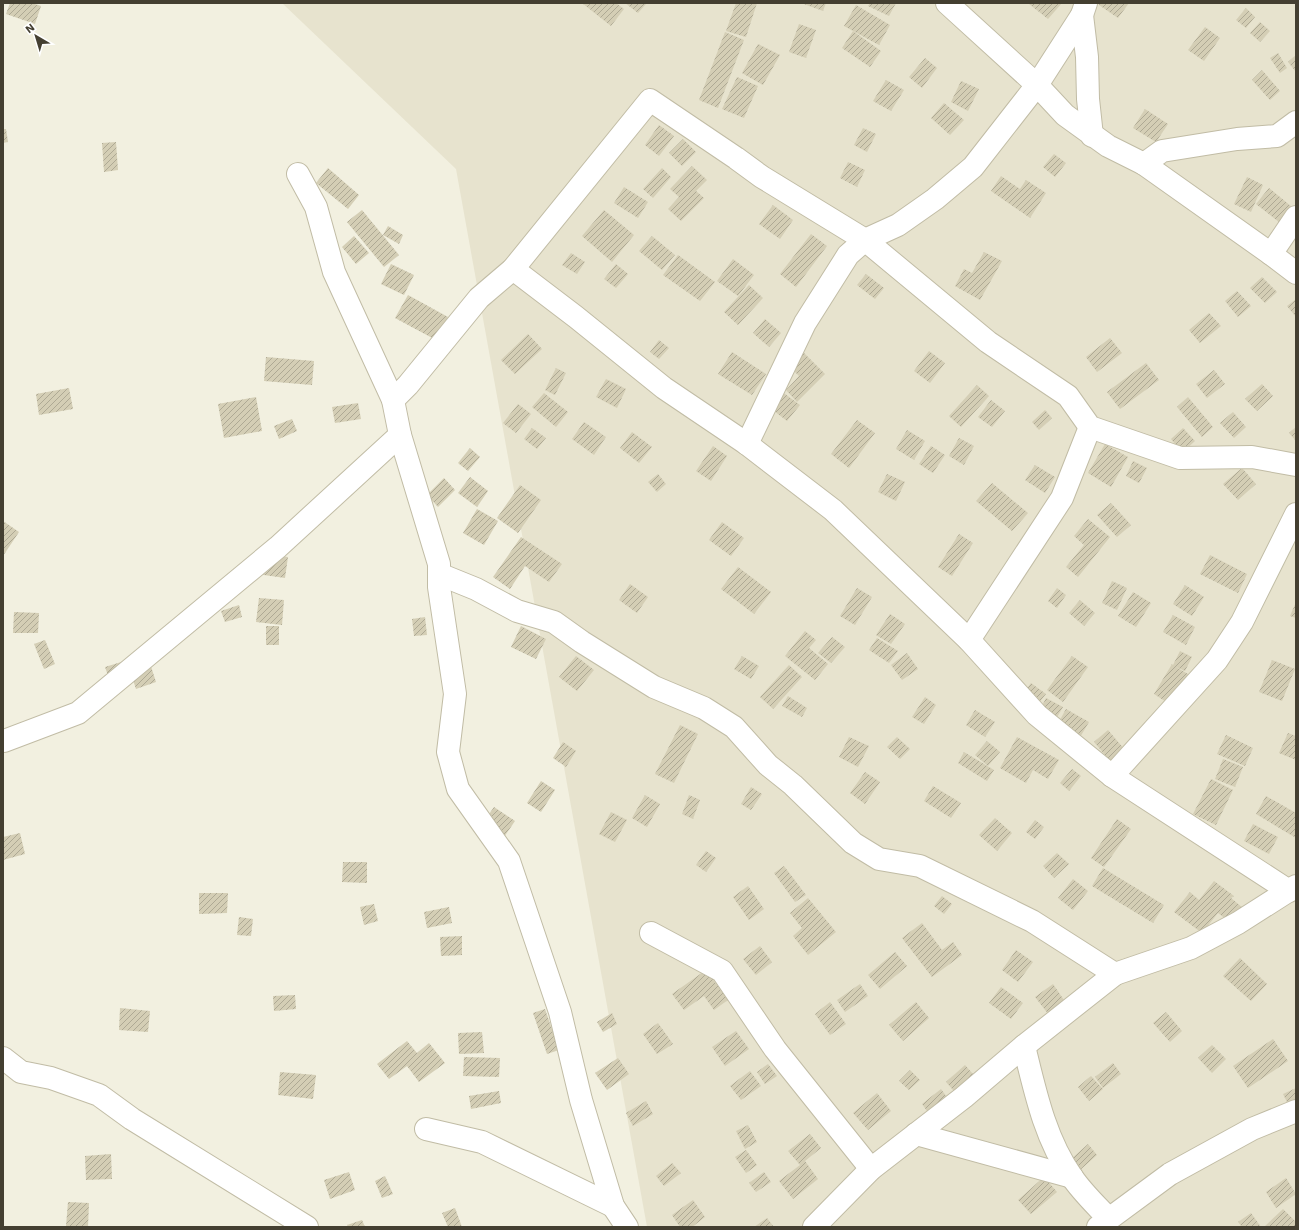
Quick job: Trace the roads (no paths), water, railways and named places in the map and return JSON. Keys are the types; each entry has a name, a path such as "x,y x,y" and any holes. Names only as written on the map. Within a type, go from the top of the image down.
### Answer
{"street":[{"path":"947,3 1037,86 1065,115 1092,136 1108,146 1144,164 1296,273"},
{"path":"747,444 805,323 848,255 865,240 898,224 935,199 973,166 1037,86 1084,9"},
{"path":"1084,9 1088,99 1092,136"},
{"path":"393,400 408,385 479,298 513,269 650,100 762,177 865,240 988,342 1068,396 1090,426 1180,458 1252,457 1296,465"},
{"path":"1144,164 1162,151 1237,139 1277,136 1296,122"},
{"path":"298,174 316,207 334,272 393,400 400,435 439,564 439,587 455,694 448,752 458,789 509,861 560,1012 581,1100 613,1206 627,1227"},
{"path":"1271,254 1296,217"},
{"path":"513,269 576,317 664,388 747,444 834,510 969,640 1037,715 1112,776 1293,889 1238,923 1191,948 1115,974 1024,1046 964,1097 871,1169 814,1227"},
{"path":"969,640 1062,498 1090,426"},
{"path":"4,741 78,713 278,547 400,435"},
{"path":"1112,776 1217,660 1242,622 1296,514"},
{"path":"439,574 476,589 517,611 554,622 582,642 654,687 704,708 734,727 768,765 793,784 853,843 879,860 920,866 1032,921 1115,974"},
{"path":"651,933 722,971 775,1049 871,1169"},
{"path":"1024,1046 1037,1098 1046,1125 1058,1153 1072,1177 1103,1223 1170,1174 1252,1129 1296,1111"},
{"path":"3,1058 21,1072 51,1078 99,1095 132,1119 308,1227"},
{"path":"426,1129 482,1142 613,1206"},
{"path":"916,1134 1072,1177"}]}
